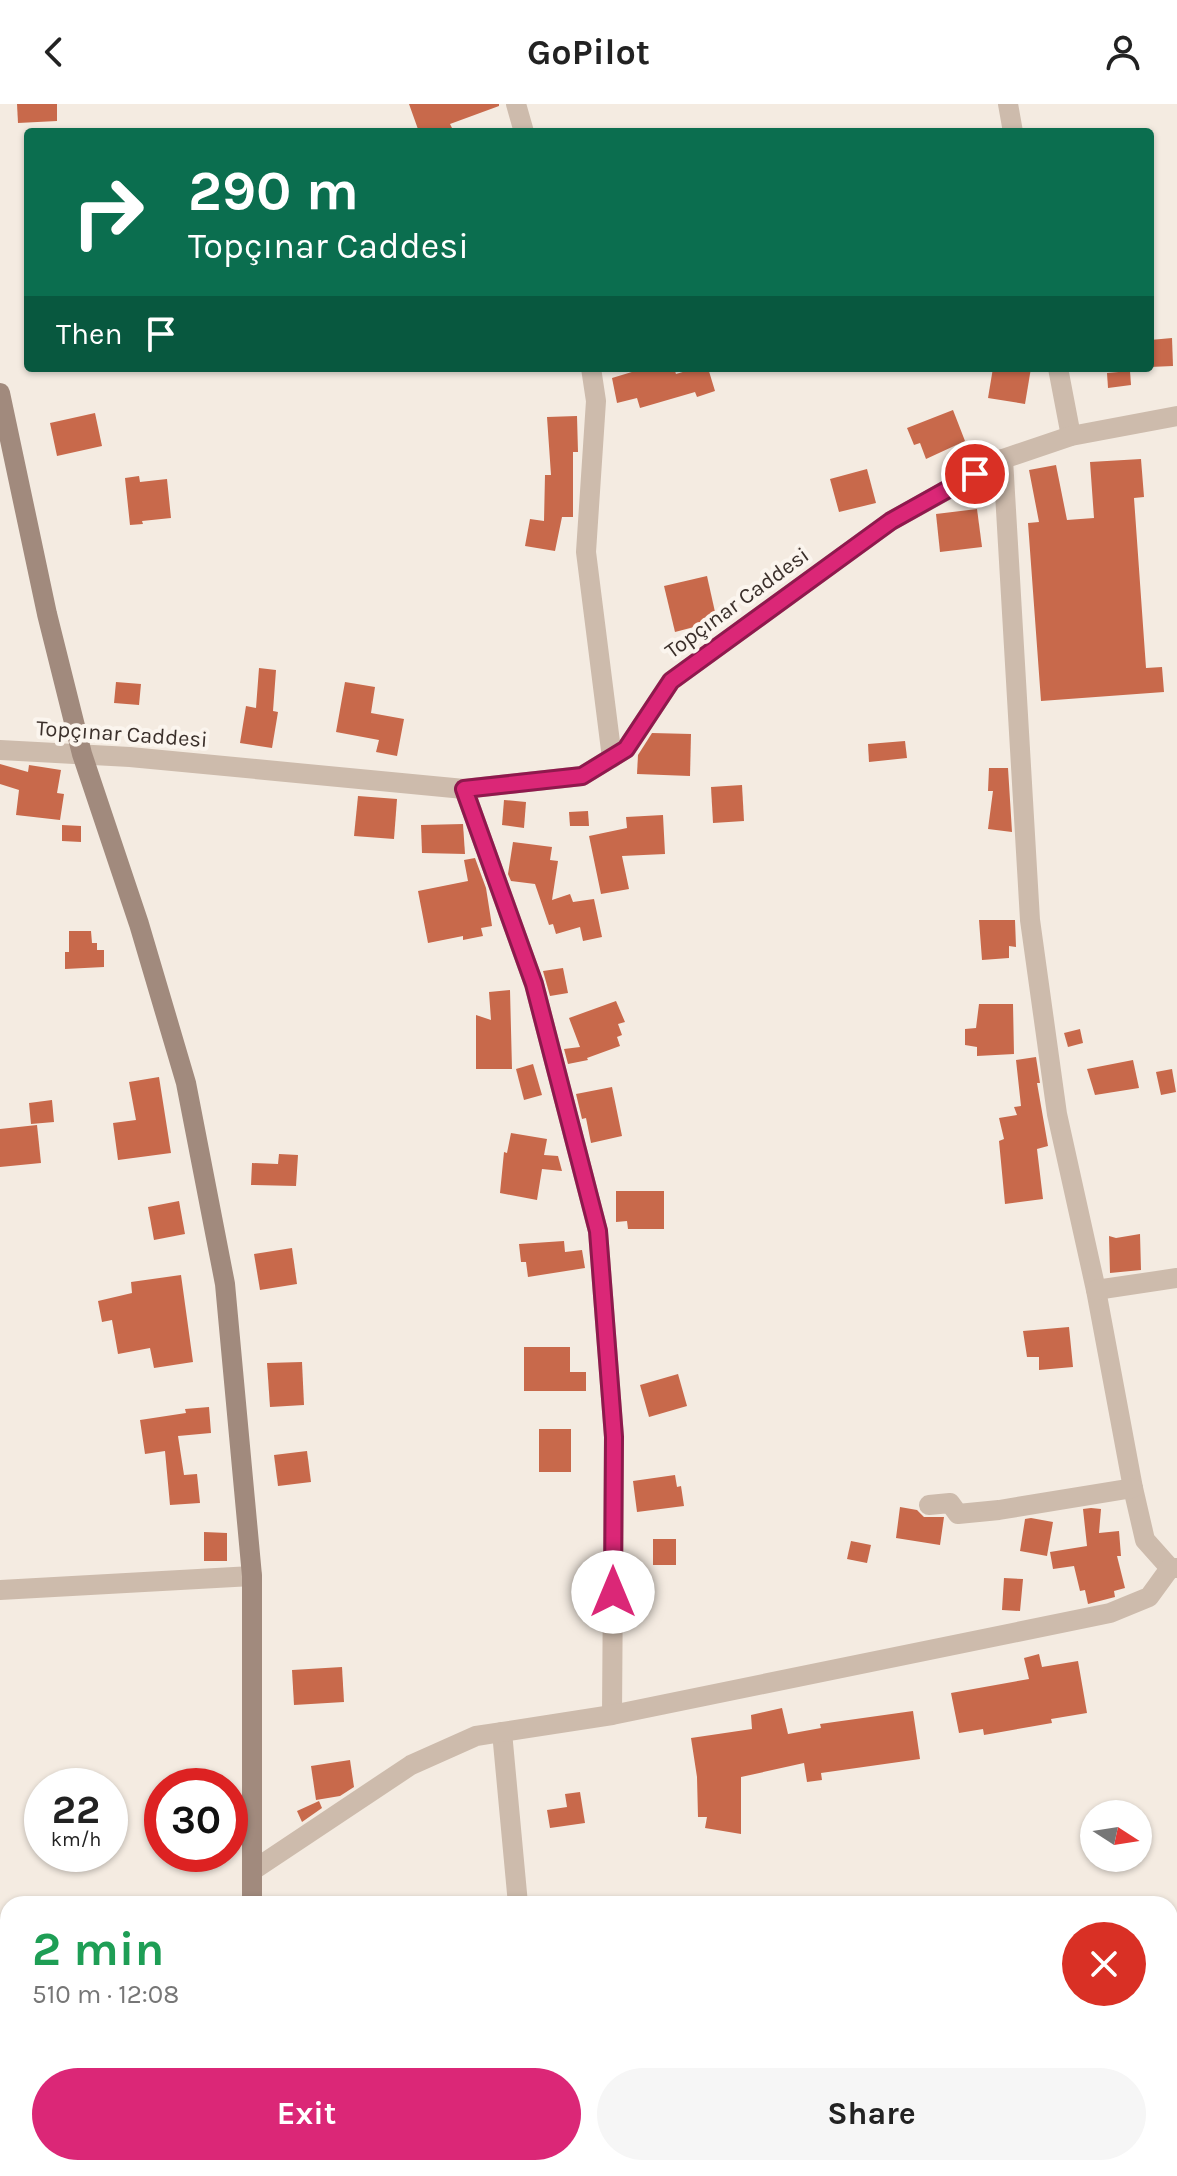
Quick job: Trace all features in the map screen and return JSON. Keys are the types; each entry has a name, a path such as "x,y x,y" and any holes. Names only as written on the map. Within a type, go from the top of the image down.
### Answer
{"street":[{"path":"516,104 523,128"},
{"path":"1008,104 1012,128"},
{"path":"592,372 596,401 586,552 612,758"},
{"path":"1059,372 1071,436"},
{"path":"0,393 47,614 82,754 139,924 186,1083 225,1284 252,1576 252,1896"},
{"name":"Topçınar Caddesi","path":"0,750 130,757 464,789 582,776 626,749 671,681 891,521 1003,459 1071,436 1177,416"},
{"path":"252,1871 411,1765 476,1736 612,1715 1110,1613 1149,1597 1174,1568 1145,1540 1096,1290 1057,1114 1030,920 1003,459"},
{"path":"464,789 534,984 598,1231 614,1437 612,1715"},
{"path":"1096,1290 1177,1278"},
{"path":"929,1505 950,1503 958,1514 1133,1488"},
{"path":"0,1590 252,1576"},
{"path":"502,1732 517,1896"}],"building":[{"path":"17,104 57,104 57,121 18,123"},
{"path":"409,104 499,104 450,124 452,128 418,128"},
{"path":"1172,338 1173,366 1154,367 1154,340"},
{"path":"632,372 709,372 715,391 697,397 695,392 640,408 637,398 617,403 612,378"},
{"path":"992,372 1030,372 1025,404 988,398"},
{"path":"1130,372 1131,385 1108,388 1107,373"},
{"path":"953,410 965,441 926,459 920,443 914,445 907,428"},
{"path":"95,413 102,446 57,456 50,423"},
{"path":"577,416 578,452 573,452 573,517 562,517 555,551 525,546 530,519 544,521 545,475 551,475 547,417"},
{"path":"1141,459 1144,497 1134,498 1146,668 1162,667 1164,692 1041,701 1028,523 1039,522 1029,470 1056,465 1067,520 1094,518 1090,462"},
{"path":"867,469 876,503 839,512 830,479"},
{"path":"139,476 140,482 167,479 171,518 130,525 125,478"},
{"path":"977,509 982,547 940,552 936,514"},
{"path":"707,576 717,621 675,632 664,586"},
{"path":"259,668 276,670 273,711 278,712 272,748 240,743 246,706 256,708"},
{"path":"116,682 141,684 139,705 114,703"},
{"path":"345,682 375,687 371,713 404,719 397,756 376,752 379,740 336,732"},
{"path":"652,733 691,734 690,776 637,774 638,755"},
{"path":"905,741 907,758 869,762 868,744"},
{"path":"0,764 28,772 29,765 61,770 57,793 64,794 60,820 16,815 19,790 0,784"},
{"path":"989,768 1008,768 1012,832 988,829 993,791 988,791"},
{"path":"742,785 744,821 713,823 711,787"},
{"path":"358,796 397,799 394,839 354,836"},
{"path":"504,800 526,802 524,828 502,825"},
{"path":"588,811 589,826 570,826 569,812"},
{"path":"663,815 665,854 622,856 629,889 601,894 589,836 627,828 626,817"},
{"path":"463,824 465,854 422,853 421,825"},
{"path":"62,825 81,826 81,842 62,841"},
{"path":"513,842 552,847 550,860 558,861 552,900 570,894 573,902 594,899 602,937 583,941 580,927 556,934 553,924 549,925 535,884 511,881 508,874"},
{"path":"475,858 486,888 492,926 481,928 483,936 463,940 463,936 428,943 418,891 468,881 464,860"},
{"path":"979,920 1015,920 1016,947 1009,946 1009,958 982,960"},
{"path":"69,931 91,931 92,943 97,943 97,950 104,950 104,967 65,969"},
{"path":"563,968 568,993 550,996 543,971"},
{"path":"510,990 512,1069 476,1069 476,1015 491,1020 489,992"},
{"path":"616,1001 625,1022 618,1024 622,1035 617,1037 620,1046 588,1060 568,1064 564,1049 580,1047 569,1018"},
{"path":"979,1004 1013,1004 1014,1054 977,1056 977,1047 965,1045 965,1029 976,1028"},
{"path":"1080,1029 1083,1043 1068,1047 1064,1033"},
{"path":"1036,1057 1040,1083 1037,1083 1048,1146 1037,1149 1043,1199 1005,1204 999,1141 1004,1139 999,1118 1017,1115 1014,1107 1021,1106 1016,1060"},
{"path":"1133,1060 1139,1088 1095,1095 1087,1069"},
{"path":"533,1064 542,1095 524,1100 516,1069"},
{"path":"1172,1069 1176,1092 1161,1095 1156,1072"},
{"path":"159,1077 171,1153 118,1160 113,1123 136,1120 129,1082"},
{"path":"612,1087 622,1136 591,1143 586,1118 582,1119 576,1094"},
{"path":"52,1100 54,1122 31,1124 29,1103"},
{"path":"37,1125 41,1163 0,1167 0,1129"},
{"path":"511,1133 547,1139 544,1155 558,1156 562,1171 542,1169 537,1200 500,1193 504,1152 507,1153"},
{"path":"279,1154 298,1155 296,1186 251,1185 252,1163 278,1164"},
{"path":"616,1191 664,1191 664,1229 628,1229 627,1221 616,1222"},
{"path":"179,1201 185,1234 154,1240 148,1207"},
{"path":"1140,1234 1141,1270 1110,1273 1109,1236 1116,1238"},
{"path":"564,1241 565,1252 582,1250 585,1268 528,1277 526,1262 521,1262 519,1244"},
{"path":"292,1248 297,1284 260,1290 254,1254"},
{"path":"181,1275 193,1362 154,1368 150,1348 118,1354 112,1320 102,1322 98,1301 132,1293 131,1282"},
{"path":"1069,1327 1073,1367 1039,1370 1039,1357 1027,1357 1023,1331"},
{"path":"524,1347 570,1347 570,1372 586,1372 586,1391 524,1391"},
{"path":"302,1362 304,1405 270,1407 267,1363"},
{"path":"678,1374 687,1406 649,1417 640,1385"},
{"path":"209,1407 211,1433 178,1436 184,1475 197,1474 200,1503 170,1505 165,1451 145,1454 140,1420 186,1413 185,1409"},
{"path":"539,1429 571,1429 571,1472 539,1472"},
{"path":"307,1451 311,1482 278,1486 274,1455"},
{"path":"675,1475 677,1487 681,1486 684,1506 637,1512 633,1481"},
{"path":"900,1507 917,1510 924,1517 944,1517 940,1545 896,1538"},
{"path":"1083,1509 1101,1509 1099,1533 1119,1531 1121,1556 1117,1556 1125,1588 1114,1591 1115,1597 1088,1604 1085,1590 1080,1591 1074,1566 1053,1569 1050,1552 1087,1546"},
{"path":"1025,1519 1053,1522 1047,1556 1020,1551"},
{"path":"204,1532 227,1533 227,1561 204,1561"},
{"path":"653,1539 676,1539 676,1565 653,1565"},
{"path":"851,1541 871,1545 867,1563 847,1559"},
{"path":"1004,1578 1023,1579 1020,1611 1002,1610"},
{"path":"1039,1654 1042,1667 1078,1661 1087,1713 1051,1719 1052,1723 984,1735 983,1729 959,1733 951,1693 1029,1679 1024,1658"},
{"path":"342,1667 344,1702 294,1705 292,1670"},
{"path":"782,1708 788,1734 821,1728 820,1724 913,1711 920,1759 821,1773 822,1780 807,1782 804,1763 741,1777 741,1834 705,1828 707,1817 698,1817 697,1777 691,1738 752,1729 751,1715"},
{"path":"350,1760 354,1787 340,1796 316,1800 311,1766"},
{"path":"580,1792 585,1823 550,1828 547,1810 567,1807 565,1794"},
{"path":"319,1801 322,1808 302,1822 297,1811"}],"route":[{"path":"613,1592 614,1437 598,1231 534,984 464,789 582,776 626,749 671,681 891,521 975,474"}]}
